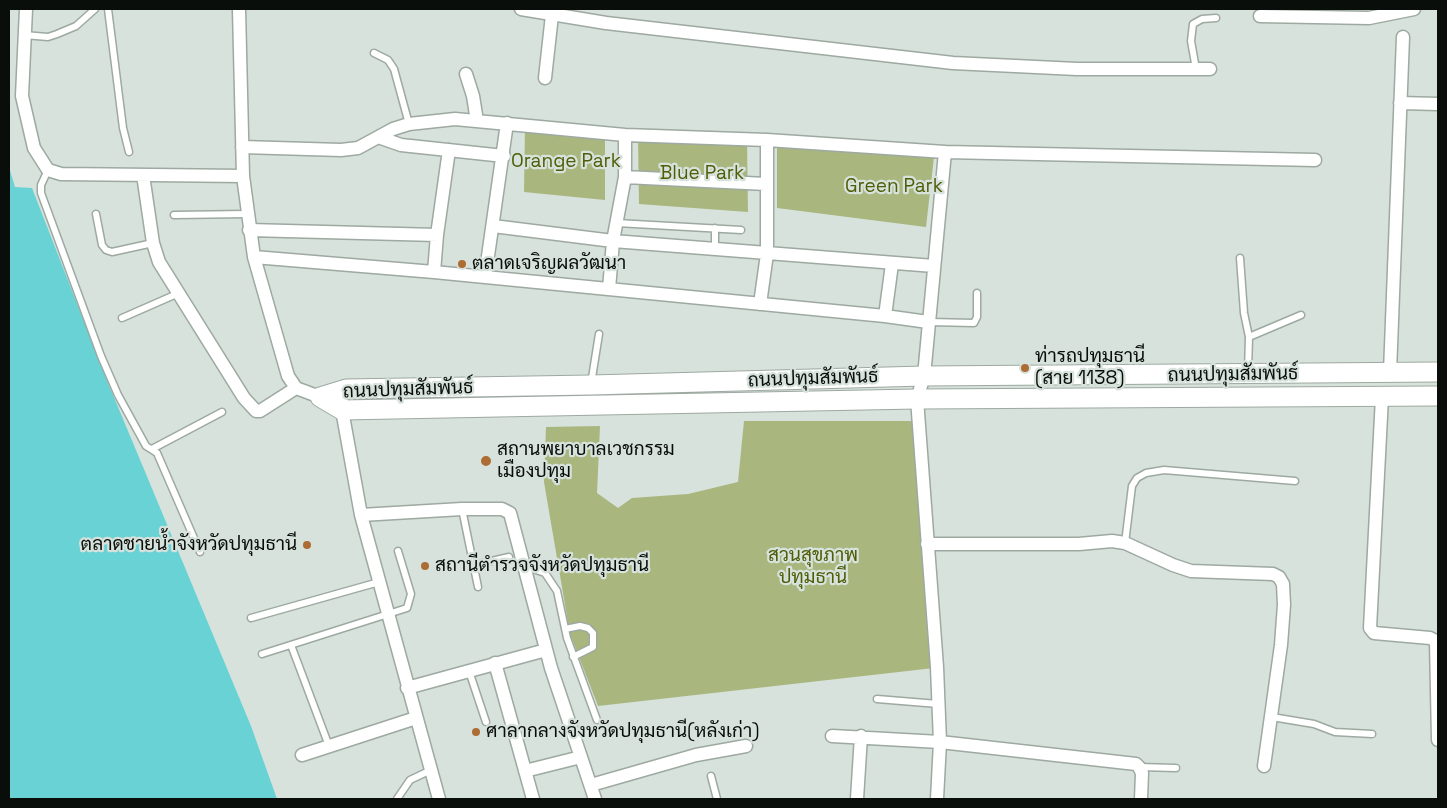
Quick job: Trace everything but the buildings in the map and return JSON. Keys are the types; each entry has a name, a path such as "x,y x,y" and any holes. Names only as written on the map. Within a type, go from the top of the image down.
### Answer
{"street":[{"path":"26,9 22,96 34,148 48,170 61,174 243,176"},
{"path":"239,9 243,176 254,257 288,376 296,388 320,397"},
{"path":"521,9 552,15 953,63 1077,70 1210,69"},
{"path":"1260,16 1289,13 1353,13 1369,18 1414,9"},
{"path":"546,78 552,15"},
{"path":"1390,372 1403,37"},
{"path":"466,74 473,96 477,121"},
{"path":"1400,103 1438,104"},
{"path":"242,147 341,150 358,148 381,138 393,129 409,124 455,119 625,135 767,140 945,152 1315,160"},
{"path":"485,277 508,123"},
{"path":"609,289 613,241 625,177 625,135"},
{"path":"381,138 401,144 504,156"},
{"path":"760,304 767,254 767,140"},
{"path":"434,272 437,235 449,150"},
{"path":"937,799 940,742 917,399 924,376 945,152"},
{"path":"143,175 153,243 159,262 244,398 256,412 263,410 296,388"},
{"path":"625,177 766,184"},
{"path":"493,226 613,241 934,266"},
{"path":"249,230 437,235"},
{"path":"254,257 434,272 885,316 928,322"},
{"path":"885,316 892,264"},
{"name":"ถนนปทุมสัมพันธ์","path":"320,397 346,389 591,385 924,376 1248,375 1438,372"},
{"path":"346,389 342,410 361,515 439,799"},
{"name":"ถนนปทุมสัมพันธ์","path":"320,397 342,410 917,399 1438,396"},
{"path":"1382,397 1370,628 1374,633 1430,638 1436,641 1438,740"},
{"path":"361,515 462,509 507,511 511,516 546,650 595,799"},
{"path":"927,544 1125,542 1191,571 1273,574 1279,577 1283,584 1284,605 1272,717 1264,766"},
{"path":"407,688 546,650"},
{"path":"495,663 533,799"},
{"path":"302,755 416,718"},
{"path":"832,736 861,736 940,742 1136,764 1142,773 1141,799"},
{"path":"857,799 861,736"},
{"path":"591,785 696,755 746,746"},
{"path":"525,771 581,756"}],"lane":[{"path":"24,35 48,37 58,34 76,26 95,9"},
{"path":"108,9 123,128 130,152"},
{"path":"1196,69 1191,42 1193,24 1202,19 1216,18"},
{"path":"374,53 388,60 394,69 409,124"},
{"path":"48,170 41,185 41,193 98,347 118,395 146,446 156,453 200,552"},
{"path":"96,214 102,245 106,250 112,252 153,243"},
{"path":"174,215 247,214"},
{"path":"617,223 741,230"},
{"path":"715,228 715,250"},
{"path":"1240,258 1244,314 1249,337 1248,375"},
{"path":"122,318 179,293"},
{"path":"928,322 974,323 977,317 977,293"},
{"path":"1249,337 1301,315"},
{"path":"591,385 599,334"},
{"path":"152,449 222,412"},
{"path":"1125,542 1132,486 1137,478 1146,473 1164,470 1295,481"},
{"path":"462,509 478,586"},
{"path":"262,654 407,608 411,594 398,551"},
{"path":"474,565 509,557"},
{"path":"524,566 545,573 557,591 565,629 597,720"},
{"path":"251,618 378,582"},
{"path":"565,629 580,626 588,628 593,633 593,647 574,657"},
{"path":"291,645 329,746"},
{"path":"469,671 486,722"},
{"path":"877,699 938,704"},
{"path":"1272,717 1314,724 1335,732 1372,734"},
{"path":"1139,766 1176,768"},
{"path":"398,799 410,780 431,770"},
{"path":"711,776 718,799"}],"green space":[{"name":"Orange Park","path":"525,126 605,129 605,200 524,192"},
{"name":"Blue Park","path":"638,138 747,141 748,212 639,204"},
{"name":"Green Park","path":"777,141 934,157 926,227 777,208"},
{"name":"สวนสุขภาพ ปทุมธานี","path":"744,421 914,421 934,668 598,706 570,634 544,482 546,427 600,426 597,493 618,508 632,498 688,494 738,482"}],"water":[{"path":"9,167 15,187 32,188 108,383 251,726 277,799 9,799"}],"place":[{"name":"ตลาดเจริญผลวัฒนา","path":"462,264"},
{"name":"ท่ารถปทุมธานี (สาย 1138)","path":"1025,368"},
{"name":"สถานพยาบาลเวชกรรม เมืองปทุม","path":"486,461"},
{"name":"ตลาดชายน้ำจังหวัดปทุมธานี","path":"307,545"},
{"name":"สถานีตำรวจจังหวัดปทุมธานี","path":"425,566"},
{"name":"ศาลากลางจังหวัดปทุมธานี(หลังเก่า)","path":"476,732"}]}
